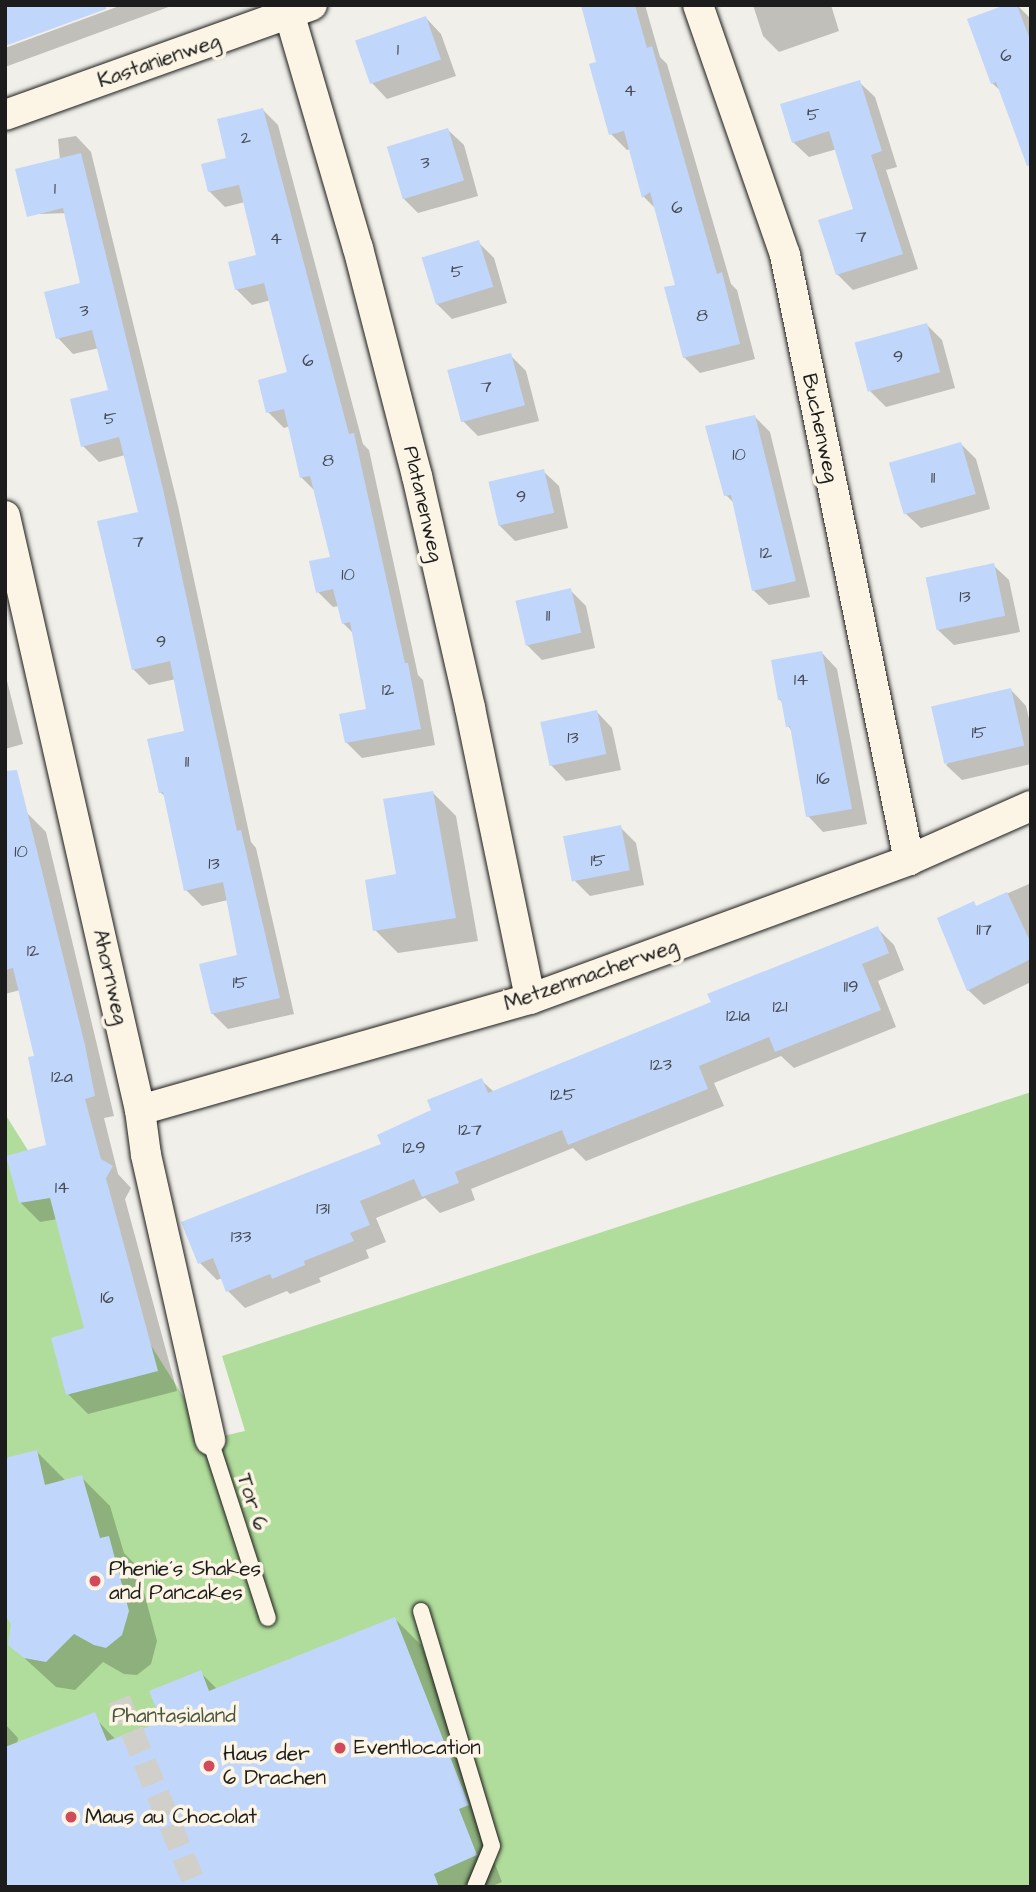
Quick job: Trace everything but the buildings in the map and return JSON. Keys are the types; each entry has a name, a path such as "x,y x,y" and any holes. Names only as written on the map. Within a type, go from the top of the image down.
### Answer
{"street":[{"name":"Buchenweg","path":"698,5 785,255 909,860"},
{"name":"Kastanienweg","path":"5,115 301,10"},
{"name":"Platanenweg","path":"301,10 358,248 417,476 470,708 530,999"},
{"name":"Ahornweg","path":"5,516 140,1110 146,1155 210,1440"},
{"name":"Metzenmacherweg","path":"140,1110 530,999 909,860 1031,806"}],"lane":[{"name":"Tor 6","path":"210,1440 268,1618"},
{"path":"421,1611 492,1846 475,1887"}],"green space":[{"name":"Phantasialand","path":"1031,1092 1031,1887 5,1887 5,1114 210,1439 245,1431 222,1356"}],"tunnel":[{"path":"119,1699 196,1887"}],"place":[{"name":"Phenie´s Shakes and Pancakes","path":"95,1581"},
{"name":"Eventlocation","path":"340,1748"},
{"name":"Haus der 6 Drachen","path":"209,1766"},
{"name":"Maus au Chocolat","path":"71,1817"}]}
